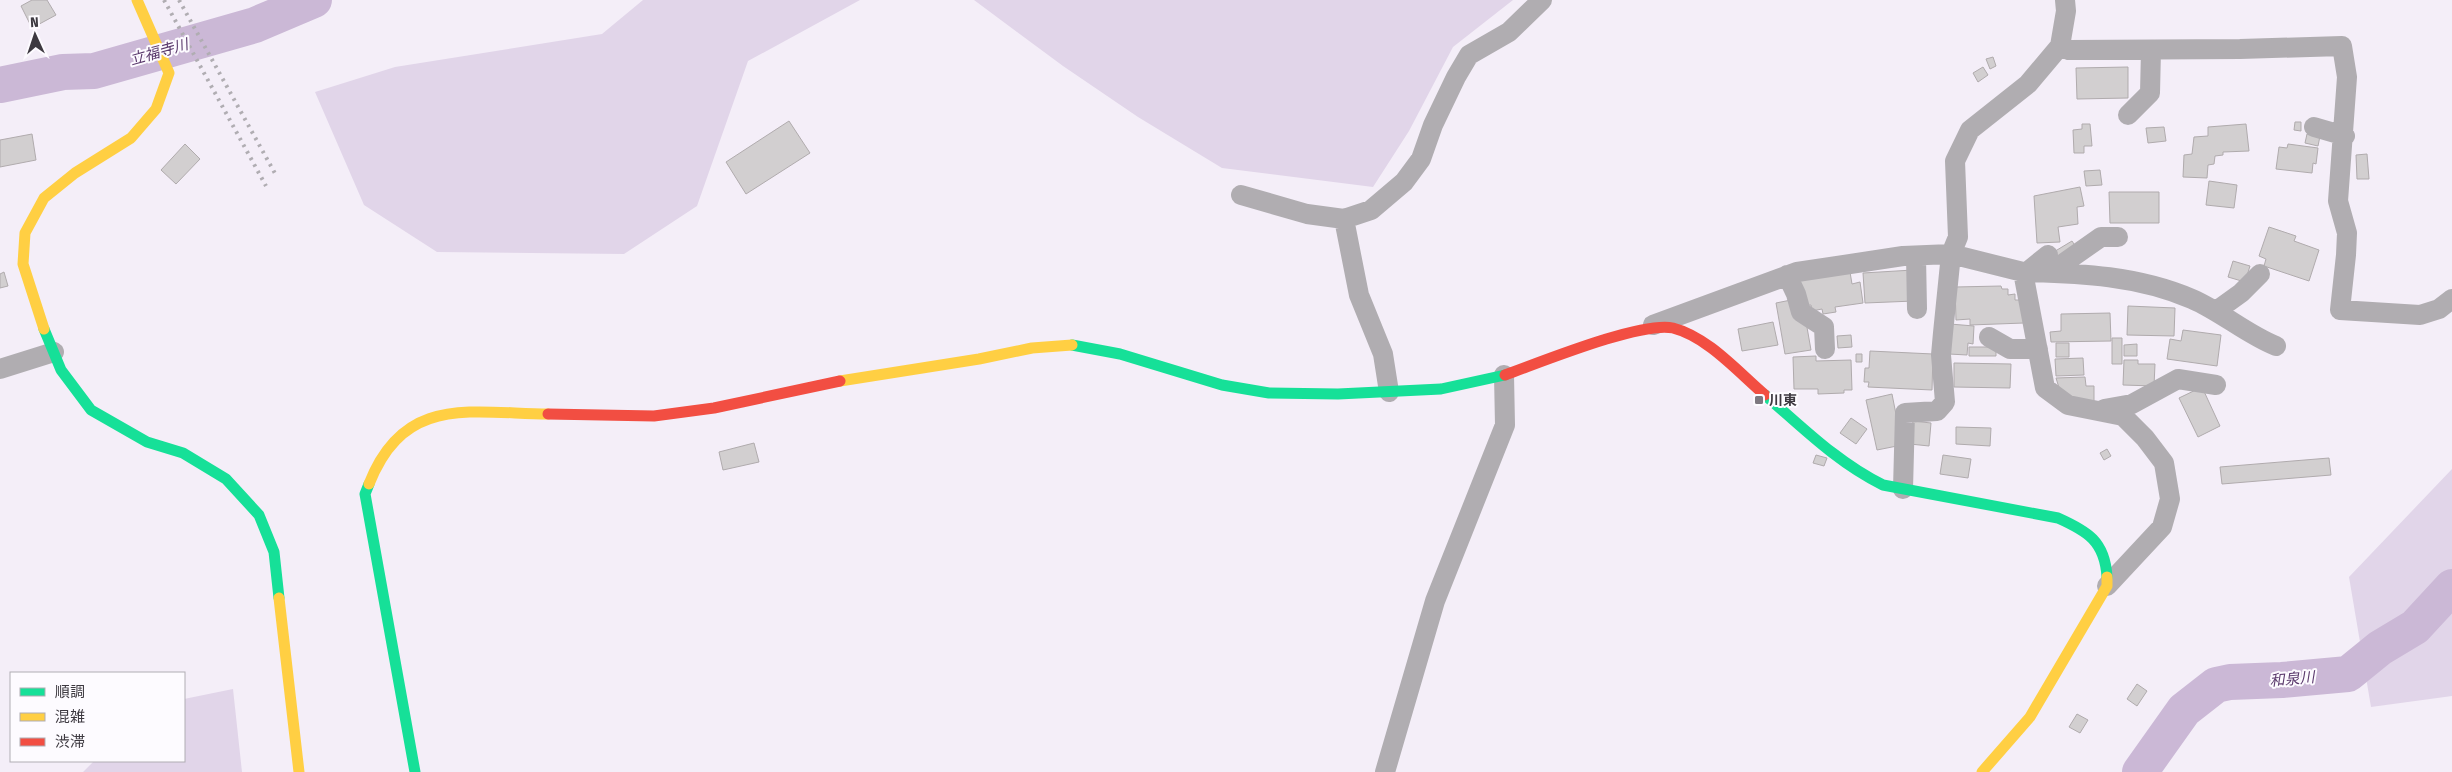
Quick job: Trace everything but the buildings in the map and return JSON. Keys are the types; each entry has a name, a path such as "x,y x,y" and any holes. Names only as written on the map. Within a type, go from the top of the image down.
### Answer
{"street":[{"path":"1241,195 1306,214 1344,219 1371,210 1404,182 1421,159 1433,125 1469,55 1509,32 1542,0"},
{"path":"1903,489 1905,413 1937,411 1945,402 1941,355 1951,254 1958,237 1955,161 1970,130 2028,84 2060,46 2066,11 2065,0"},
{"path":"139,4 169,73 156,109 131,138 75,173 44,198 25,233 22,264 35,306 62,370 91,410 147,442 183,453 226,479 259,515 274,552 299,772"},
{"path":"2060,46 2069,50 2342,46 2347,77 2345,136 2338,201 2346,233 2346,255 2340,310 2420,315 2439,309 2452,299"},
{"path":"2128,115 2150,93 2151,50"},
{"path":"2314,127 2345,136"},
{"path":"1344,219 1359,296 1383,354 1389,392"},
{"path":"415,772 365,494 378,460 391,440 424,419 451,413 654,416 714,408 824,383 979,359 1032,348 1071,346 1120,354 1222,385 1269,394 1338,394 1441,389 1504,375 1598,342 1642,330 1797,272 1916,256 1951,254 2025,272 2050,264 2101,237 2118,237"},
{"path":"1916,256 1917,309"},
{"path":"2050,264 2155,285 2216,311 2262,340 2276,346"},
{"path":"1982,772 2030,717 2070,654 2107,586 2162,527 2170,499 2164,462 2145,438 2123,416 2068,406 2045,388 2025,272"},
{"path":"2216,311 2242,293 2260,274"},
{"path":"1787,275 1796,294 1801,312 1824,327 1825,349"},
{"path":"1642,330 1672,328 1704,342 1751,384 1861,474 1883,485 2058,518 2085,530 2099,547 2106,565 2107,586"},
{"path":"1989,337 2010,349 2038,349"},
{"path":"0,369 54,352"},
{"path":"1385,772 1435,601 1505,425 1504,375"},
{"path":"2097,411 2132,404 2178,379 2216,385"}],"shaded area":[{"path":"643,0 860,0 748,61 697,206 624,254 437,252 364,205 315,92 395,67 602,34"},
{"path":"974,0 1513,0 1453,47 1409,131 1373,187 1222,168 1138,117 1063,66"},
{"path":"2452,469 2452,696 2371,707 2349,577"},
{"path":"233,689 242,772 83,772 93,762 185,762 185,699"}],"waterway":[{"name":"立福寺川","path":"0,85 63,72 94,71 255,25 314,0"},
{"name":"和泉川","path":"2140,772 2184,710 2216,685 2230,682 2282,680 2348,674 2380,648 2415,627 2452,587"}],"railway":[{"path":"164,0 266,186"},
{"path":"179,0 277,177"}],"traffic: fast":[{"path":"44,329 61,370 91,410 147,442 183,453 226,479 259,515 274,552 279,598"},
{"path":"1072,345 1120,354 1222,385 1269,393 1338,394 1441,389 1505,375"},
{"path":"1765,395 1836,455 1883,485 2058,518 2078,528 2093,539 2103,554 2107,577"},
{"path":"369,484 365,494 415,772"}],"traffic: slow":[{"path":"44,329 23,264 25,233 44,198 75,173 131,138 156,109 169,73 137,0"},
{"path":"840,381 979,359 1032,348 1072,345"},
{"path":"369,484 384,455 401,435 420,422 442,415 466,412 548,414"},
{"path":"1982,772 2030,717 2107,586 2107,577"},
{"path":"279,598 299,772"}],"traffic: jam":[{"path":"1505,375 1590,344 1615,337 1638,331 1673,328 1698,339 1710,347 1765,395"},
{"path":"548,414 654,416 714,408 840,381"}],"place":[{"name":"川東","path":"1759,400"}]}
